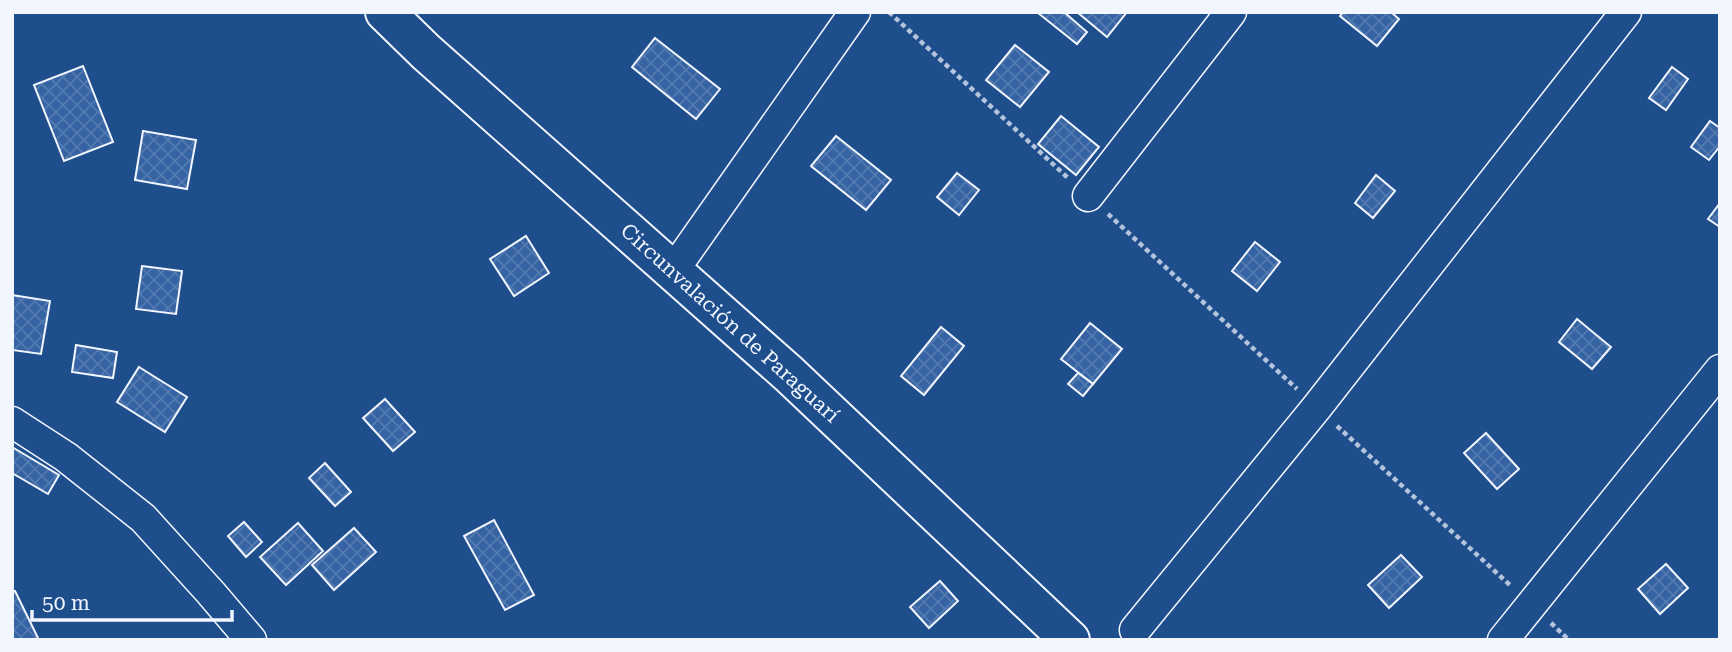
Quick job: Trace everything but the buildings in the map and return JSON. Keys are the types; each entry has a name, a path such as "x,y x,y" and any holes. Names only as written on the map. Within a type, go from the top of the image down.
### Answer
{"highway":[{"name":"Circunvalación de Paraguarí","path":"384,12 789,374 1070,640"}],"street":[{"path":"673,271 855,12"},
{"path":"1088,195 1231,12"},
{"path":"1135,630 1317,407 1626,12"},
{"path":"1503,640 1720,370"},
{"path":"12,422 65,457 143,518 251,640"}],"path":[{"path":"889,12 1569,640"}]}
